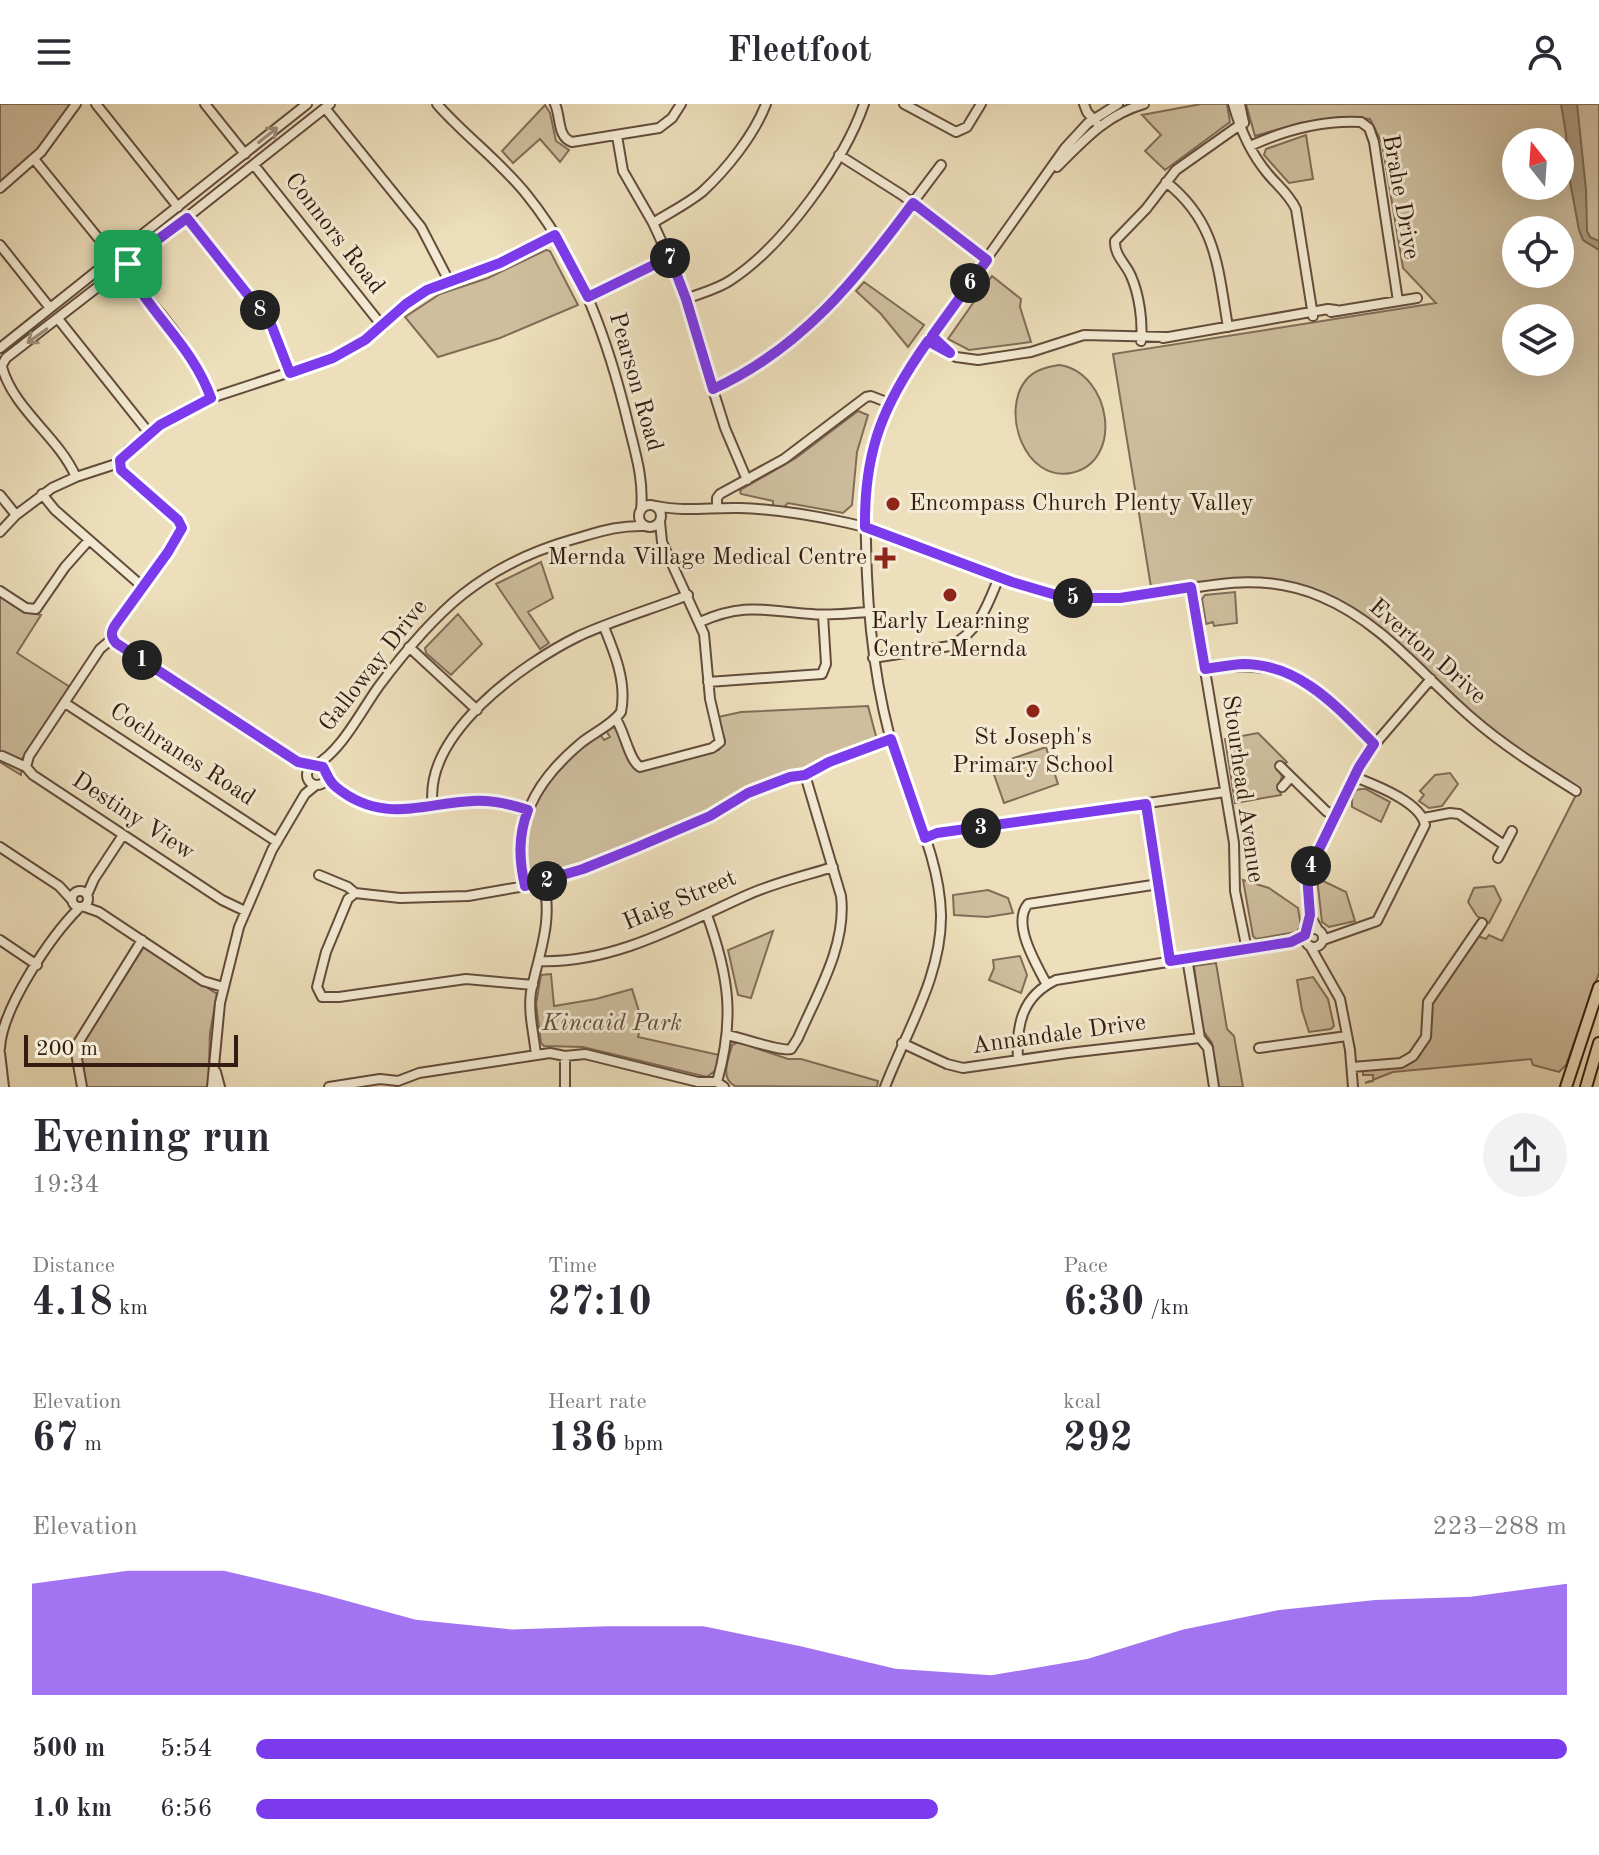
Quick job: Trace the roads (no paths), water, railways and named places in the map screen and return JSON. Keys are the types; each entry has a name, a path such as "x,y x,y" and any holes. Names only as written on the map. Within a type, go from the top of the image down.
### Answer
{"main road":[{"path":"1566,1087 1599,987"},
{"path":"1586,1087 1599,1043"}],"street":[{"path":"0,188 34,159 76,104"},
{"path":"96,104 178,207"},
{"path":"205,104 245,154"},
{"path":"0,348 307,104"},
{"name":"Pearson Road","path":"437,104 512,178 555,235 588,297 615,374 642,485 640,511"},
{"path":"555,104 562,134 567,141 659,128 672,118 681,104"},
{"path":"653,223 701,192 734,155 761,117 766,104"},
{"path":"686,299 727,282 756,260 798,215 839,155 864,104"},
{"path":"904,104 956,132 967,127 981,104"},
{"path":"1087,104 1097,120"},
{"path":"885,1087 934,967 940,937 939,888 891,739 873,658 865,527 869,464 889,403 900,381 1065,148 1118,104"},
{"path":"1097,120 1144,104"},
{"path":"1233,104 1250,146 1296,209 1312,314"},
{"path":"1240,104 1242,124"},
{"path":"9,387 1,365 6,358 59,320 328,106 421,227 449,281"},
{"path":"1141,338 1133,280 1114,245 1116,239 1186,161 1242,124"},
{"name":"Brahe Drive","path":"1250,146 1317,124 1365,124 1374,142 1398,301"},
{"path":"617,136 623,171 670,257 686,299 725,428 747,480"},
{"path":"839,155 913,203 988,258"},
{"path":"34,159 113,257"},
{"name":"Connors Road","path":"254,165 383,327"},
{"path":"713,389 763,362 812,324 864,269 941,165"},
{"path":"211,181 220,192"},
{"path":"1166,182 1180,193 1214,246 1228,327"},
{"path":"187,218 271,324 290,373"},
{"path":"0,532 42,494 76,477 119,463 123,454 176,415 211,398 346,352 383,327 415,297 500,263 555,235"},
{"path":"0,245 50,308"},
{"path":"113,257 124,255 123,269 190,353 211,398"},
{"path":"113,257 110,268 123,269"},
{"path":"588,297 670,257"},
{"path":"930,338 963,359 978,360 1031,352 1084,335 1166,337 1417,298"},
{"path":"59,320 149,433"},
{"path":"0,380 9,387 66,459 76,477"},
{"path":"717,508 720,494 798,449 866,397 889,403"},
{"path":"119,463 126,475 182,525 179,536 116,624 112,632 116,643 298,762 310,771 317,785"},
{"name":"Pearson Road","path":"642,485 655,506"},
{"path":"42,494 55,510 143,587"},
{"path":"0,495 16,515"},
{"path":"616,719 626,736 634,762 640,767 719,744 708,682 707,649 700,622 662,542 640,521 640,511 646,506 679,510 717,508 797,512 865,527"},
{"path":"655,506 661,515 662,542"},
{"path":"646,526 654,527 679,510"},
{"name":"Galloway Drive","path":"623,525 640,511"},
{"name":"Galloway Drive","path":"310,771 331,754 409,647 449,604 498,568 537,550 623,525 646,526"},
{"name":"Everton Drive","path":"865,527 1044,592 1079,598 1120,598 1232,581 1295,587 1323,597 1369,624 1490,733 1576,791"},
{"path":"0,591 26,608 38,607 65,567 89,540"},
{"path":"873,658 950,646 958,642 984,615 999,577"},
{"name":"Stourhead Avenue","path":"1191,587 1235,854 1236,898 1247,950"},
{"path":"433,807 431,786 436,769 457,733 477,710 565,643 688,595"},
{"path":"700,622 741,609 823,615 868,612"},
{"path":"708,682 822,674 826,667 823,615"},
{"path":"525,886 519,850 528,810 542,785 562,761 621,712 621,679 604,627"},
{"path":"26,767 29,756 100,649 113,638"},
{"path":"409,647 477,710"},
{"path":"1205,669 1253,665 1289,674 1318,691 1374,744"},
{"path":"1353,1087 1338,994 1318,963 1307,874 1374,744 1431,679"},
{"name":"Cochranes Road","path":"65,703 277,842"},
{"path":"319,875 355,893 400,898 468,896 543,882 690,826 756,789 805,775 829,762 891,739"},
{"name":"Galloway Drive","path":"326,774 331,754"},
{"name":"Destiny View","path":"2,756 26,767 33,775 123,835 222,900 245,911"},
{"path":"310,771 320,766 335,787 350,796 382,807 408,810 484,800 528,810"},
{"path":"1280,766 1336,817"},
{"path":"212,1087 223,987 245,911 277,842 305,794 310,771"},
{"path":"305,794 324,781 326,774"},
{"path":"727,1035 762,1042 784,1051 795,1045 839,942 843,906 805,775"},
{"path":"1282,787 1291,777"},
{"path":"1355,777 1395,795 1425,822"},
{"path":"317,785 335,787"},
{"path":"925,840 950,833 1225,792"},
{"path":"1146,804 1170,961"},
{"path":"1018,1060 1017,1035 1021,1015 1032,998 1047,985 1074,976 1338,934 1374,923 1380,918 1425,822 1446,813 1464,817 1504,845"},
{"path":"1498,858 1512,831"},
{"path":"4,1087 0,1050 2,1025 13,1002 123,835"},
{"path":"0,847 203,981 223,987"},
{"name":"Haig Street","path":"539,961 569,960 611,951 707,915 746,895 833,867"},
{"path":"536,1055 530,1003 548,904 543,882"},
{"path":"1047,985 1025,938 1023,913 1028,904 1159,884"},
{"path":"355,893 348,899 326,952 317,987 319,995 339,997 466,979 533,985"},
{"path":"329,1087 380,1079 399,1084 419,1073 550,1053 565,1056 585,1054 666,1079 721,1085 727,1035 726,979 707,915"},
{"path":"1352,1067 1401,1063 1413,1056 1426,1037 1428,1002 1480,926 1487,935"},
{"path":"0,940 37,965"},
{"path":"82,1087 76,1053 78,1043 142,940"},
{"path":"1187,958 1197,1019 1196,1038 1208,1048 1214,1087"},
{"path":"1259,1048 1347,1036"},
{"name":"Annandale Drive","path":"902,1046 957,1068 1196,1038"},
{"path":"565,1056 565,1087"},
{"path":"215,1067 220,1087"}],"place":[{"name":"Encompass Church Plenty Valley","path":"893,504"},
{"name":"Mernda Village Medical Centre","path":"885,558"},
{"name":"Early Learning Centre Mernda","path":"950,595"},
{"name":"St Joseph's Primary School","path":"1033,711"}],"park label":[{"name":"Kincaid Park","path":"612,1024"}]}
